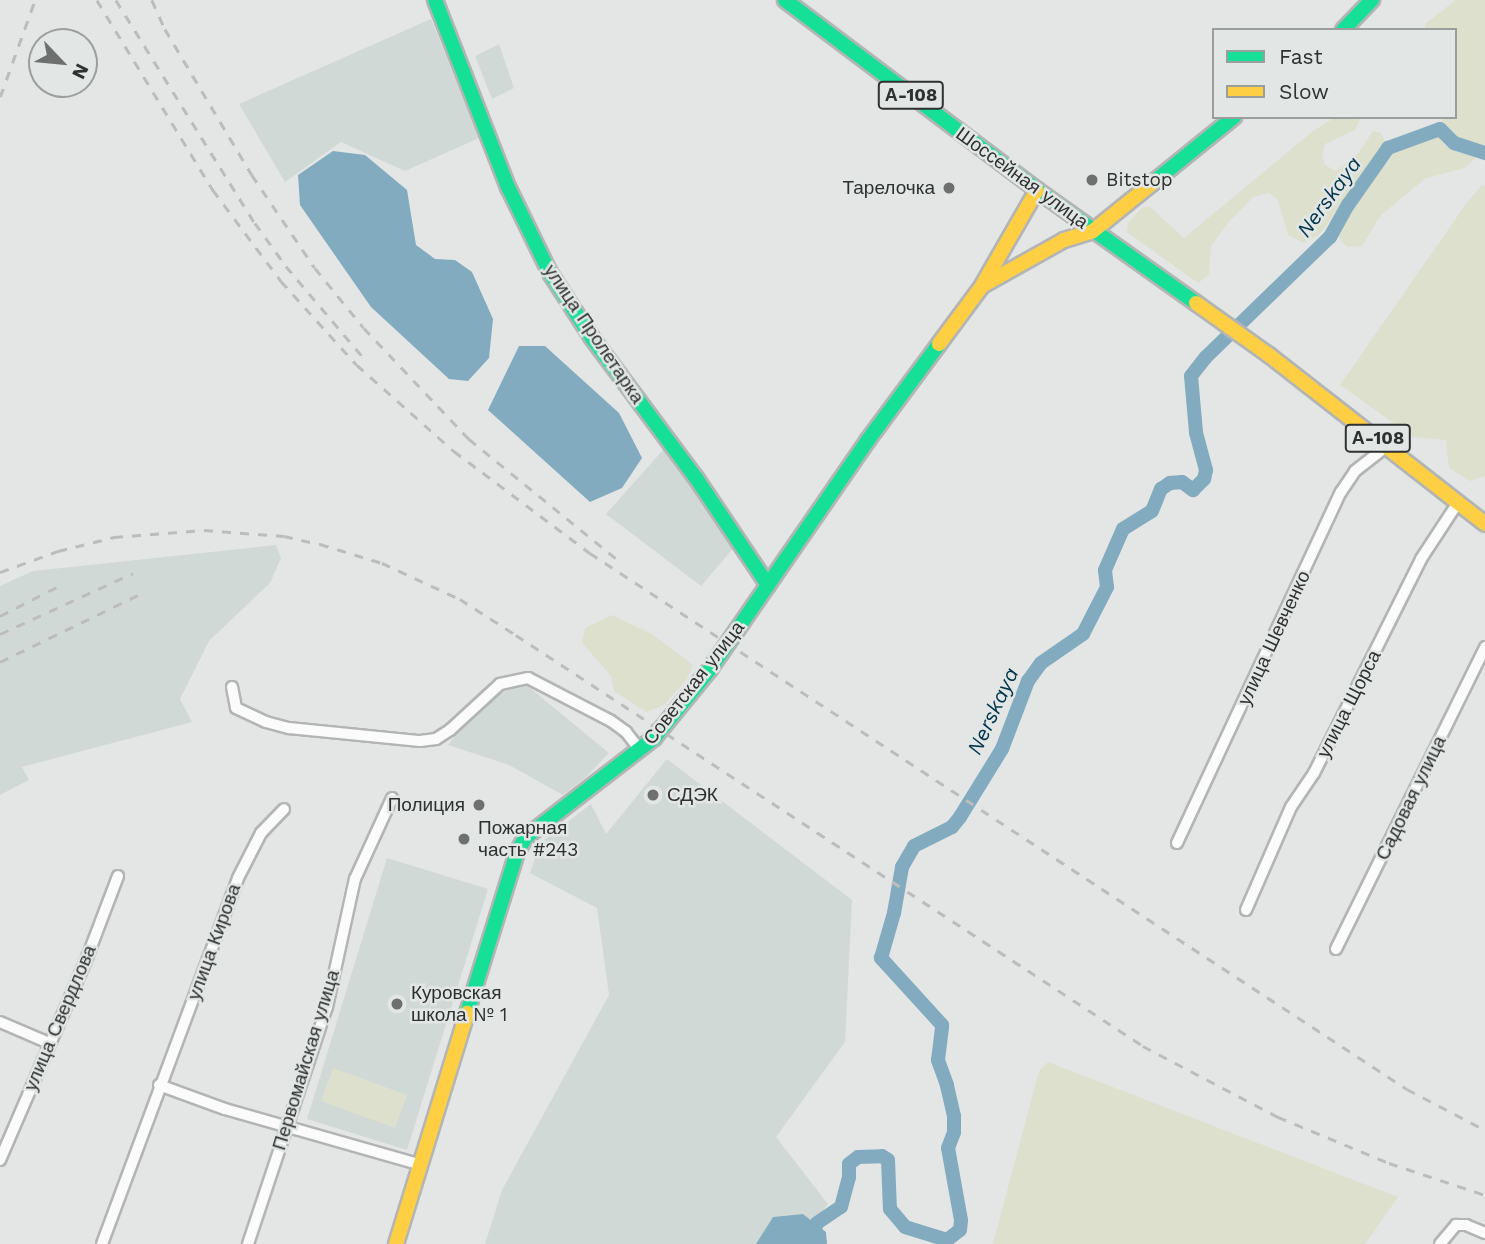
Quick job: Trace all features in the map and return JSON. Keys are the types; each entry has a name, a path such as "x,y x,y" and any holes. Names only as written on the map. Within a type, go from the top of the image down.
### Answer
{"main road":[{"name":"улица Пролетарка","path":"435,0 508,187 550,273 592,338 696,478 768,585"},
{"name":"Шоссейная улица","path":"785,0 1037,191 1269,355 1388,446"},
{"path":"1345,28 1372,0"},
{"path":"1093,231 1232,119"},
{"path":"982,286 1037,191"},
{"name":"Советская улица","path":"396,1244 517,852 526,837 554,813 641,751 710,668 868,440 982,286 1064,240 1093,231"},
{"name":"А-108","path":"1388,446 1485,524"}],"street":[{"name":"улица Шевченко","path":"1177,843 1341,492 1355,471 1388,446"},
{"name":"улица Щорса","path":"1246,910 1292,807 1314,773 1421,559 1459,501"},
{"name":"Садовая улица","path":"1336,949 1485,647"},
{"path":"232,687 236,708 266,722 289,728 421,741 436,739 450,730 500,684 528,678 601,714 626,732 641,751"},
{"name":"Первомайская улица","path":"248,1244 327,1007 355,879 392,798"},
{"name":"улица Кирова","path":"102,1244 238,878 261,833 284,809"},
{"name":"улица Свердлова","path":"0,1160 85,962 118,876"},
{"path":"0,1022 49,1043"},
{"path":"159,1085 225,1109 421,1165"},
{"path":"1440,1244 1456,1225 1466,1225 1485,1233"}],"shaded area":[{"path":"431,19 479,138 405,171 341,142 285,182 239,104"},
{"path":"499,44 514,88 492,99 475,56"},
{"path":"663,450 735,546 701,586 606,514"},
{"path":"276,545 281,558 270,583 209,641 180,699 192,722 22,767 29,780 0,795 0,586 33,571"},
{"path":"524,683 609,753 585,778 563,795 509,765 448,745 486,699"},
{"path":"667,759 852,900 845,1042 776,1137 828,1204 814,1222 803,1214 773,1217 756,1244 485,1244 502,1190 609,995 597,908 530,873 540,843 591,804 606,834"},
{"name":"Куровская школа № 1","path":"387,858 488,889 407,1150 307,1119"}],"green space":[{"path":"1456,0 1485,0 1485,147 1457,137 1442,125 1442,119 1457,119 1457,28 1425,28 1425,24"},
{"path":"1333,119 1360,119 1355,130 1325,144 1322,155 1325,165 1336,171 1359,152 1373,131 1381,133 1386,143 1320,234 1304,243 1288,235 1278,200 1269,193 1253,197 1228,223 1211,246 1209,275 1198,283 1127,232 1128,223 1143,207 1150,207 1184,238 1313,131"},
{"path":"1440,135 1449,146 1476,158 1465,168 1426,178 1381,215 1362,246 1347,247 1338,237 1350,211 1394,153"},
{"path":"1482,185 1485,186 1485,476 1470,481 1449,468 1446,440 1413,437 1340,385 1468,201"},
{"path":"612,615 652,634 693,665 687,679 664,705 646,712 614,691 611,676 582,643 585,628"},
{"path":"1048,1062 1398,1197 1365,1244 993,1244 1039,1071"},
{"path":"333,1068 407,1095 395,1128 321,1101"}],"water":[{"path":"333,151 365,155 407,190 416,245 435,259 455,260 472,272 493,319 489,358 468,381 449,379 371,307 300,205 298,175"},
{"path":"519,346 545,346 619,413 642,458 622,488 590,502 488,410"},
{"path":"803,1214 826,1232 827,1244 756,1244 773,1217"}],"waterway":[{"name":"Nerskaya","path":"809,1244 817,1223 841,1207 849,1177 849,1164 858,1157 882,1156 888,1160 890,1209 905,1227 947,1240 960,1230 961,1220 948,1148 954,1132 954,1116 938,1060 942,1025 881,958 894,913 902,867 914,846 952,827 960,817 1002,749 1028,681 1041,663 1083,634 1107,587 1105,570 1123,529 1152,511 1161,489 1170,483 1182,482 1193,490 1204,479 1206,470 1196,432 1191,376 1206,357 1330,237 1348,205 1388,148 1440,129 1454,143 1485,153"}],"railway":[{"path":"0,97 35,0"},
{"path":"97,0 213,190 281,281 357,365 454,451 590,553 1407,1089 1485,1130"},
{"path":"116,0 255,223 286,266 362,356"},
{"path":"152,0 165,29 252,175 315,268 364,328 469,439 619,561"},
{"path":"0,572 58,551 114,537 204,530 284,536 382,563 460,599 1143,1046 1278,1117 1389,1163 1485,1195"},
{"path":"0,634 133,573"},
{"path":"0,616 59,586"},
{"path":"0,662 140,594"}],"traffic: fast":[{"path":"435,0 508,187 550,273 592,338 696,478 768,585"},
{"path":"785,0 1037,190 1196,303"},
{"path":"1345,28 1372,0"},
{"path":"1155,181 1232,119"},
{"path":"467,1013 517,852 526,837 654,738 710,669 868,440 939,344"}],"traffic: slow":[{"path":"939,344 982,286 1064,240 1093,231 1155,181"},
{"path":"983,284 1037,190"},
{"path":"1196,303 1269,355 1485,524"},
{"path":"396,1244 467,1013"}],"place":[{"name":"Bitstop","path":"1092,180"},
{"name":"Тарелочка","path":"949,188"},
{"name":"СДЭК","path":"653,795"},
{"name":"Полиция","path":"479,805"},
{"name":"Пожарная часть #243","path":"464,839"},
{"name":"Куровская школа № 1","path":"397,1004"}]}
